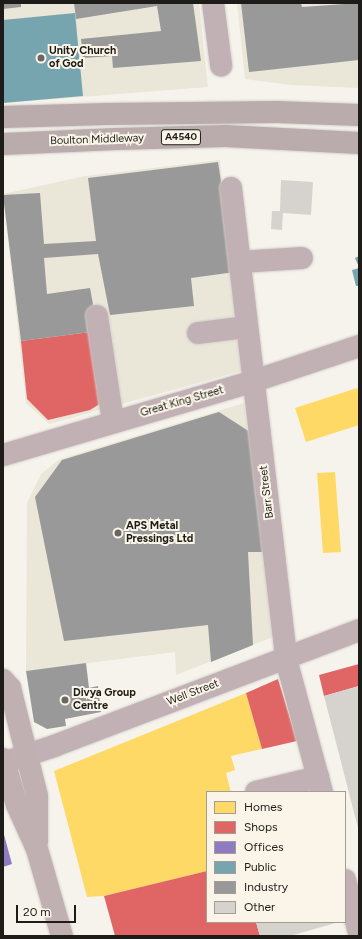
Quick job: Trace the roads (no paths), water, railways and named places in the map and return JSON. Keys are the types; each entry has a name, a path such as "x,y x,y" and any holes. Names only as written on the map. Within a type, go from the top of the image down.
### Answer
{"highway":[{"name":"A4540","path":"3,117 268,112 359,115"},
{"name":"Boulton Middleway","path":"3,144 225,136 359,143"}],"main road":[{"path":"3,680 10,688 37,796 38,849"},
{"path":"3,762 17,805 38,849 62,936"}],"street":[{"path":"213,3 221,65"},
{"name":"Barr Street","path":"231,188 286,658 320,785"},
{"path":"240,262 302,258"},
{"path":"97,316 113,422"},
{"path":"198,334 248,327"},
{"name":"Great King Street","path":"3,455 254,381 359,346"},
{"name":"Well Street","path":"3,762 54,746 359,630"},
{"path":"265,791 320,785"},
{"path":"346,884 359,933"}],"place":[{"name":"Unity Church of God","path":"41,58"},
{"name":"APS Metal Pressings Ltd","path":"118,533"},
{"name":"Divya Group Centre","path":"65,700"}]}
